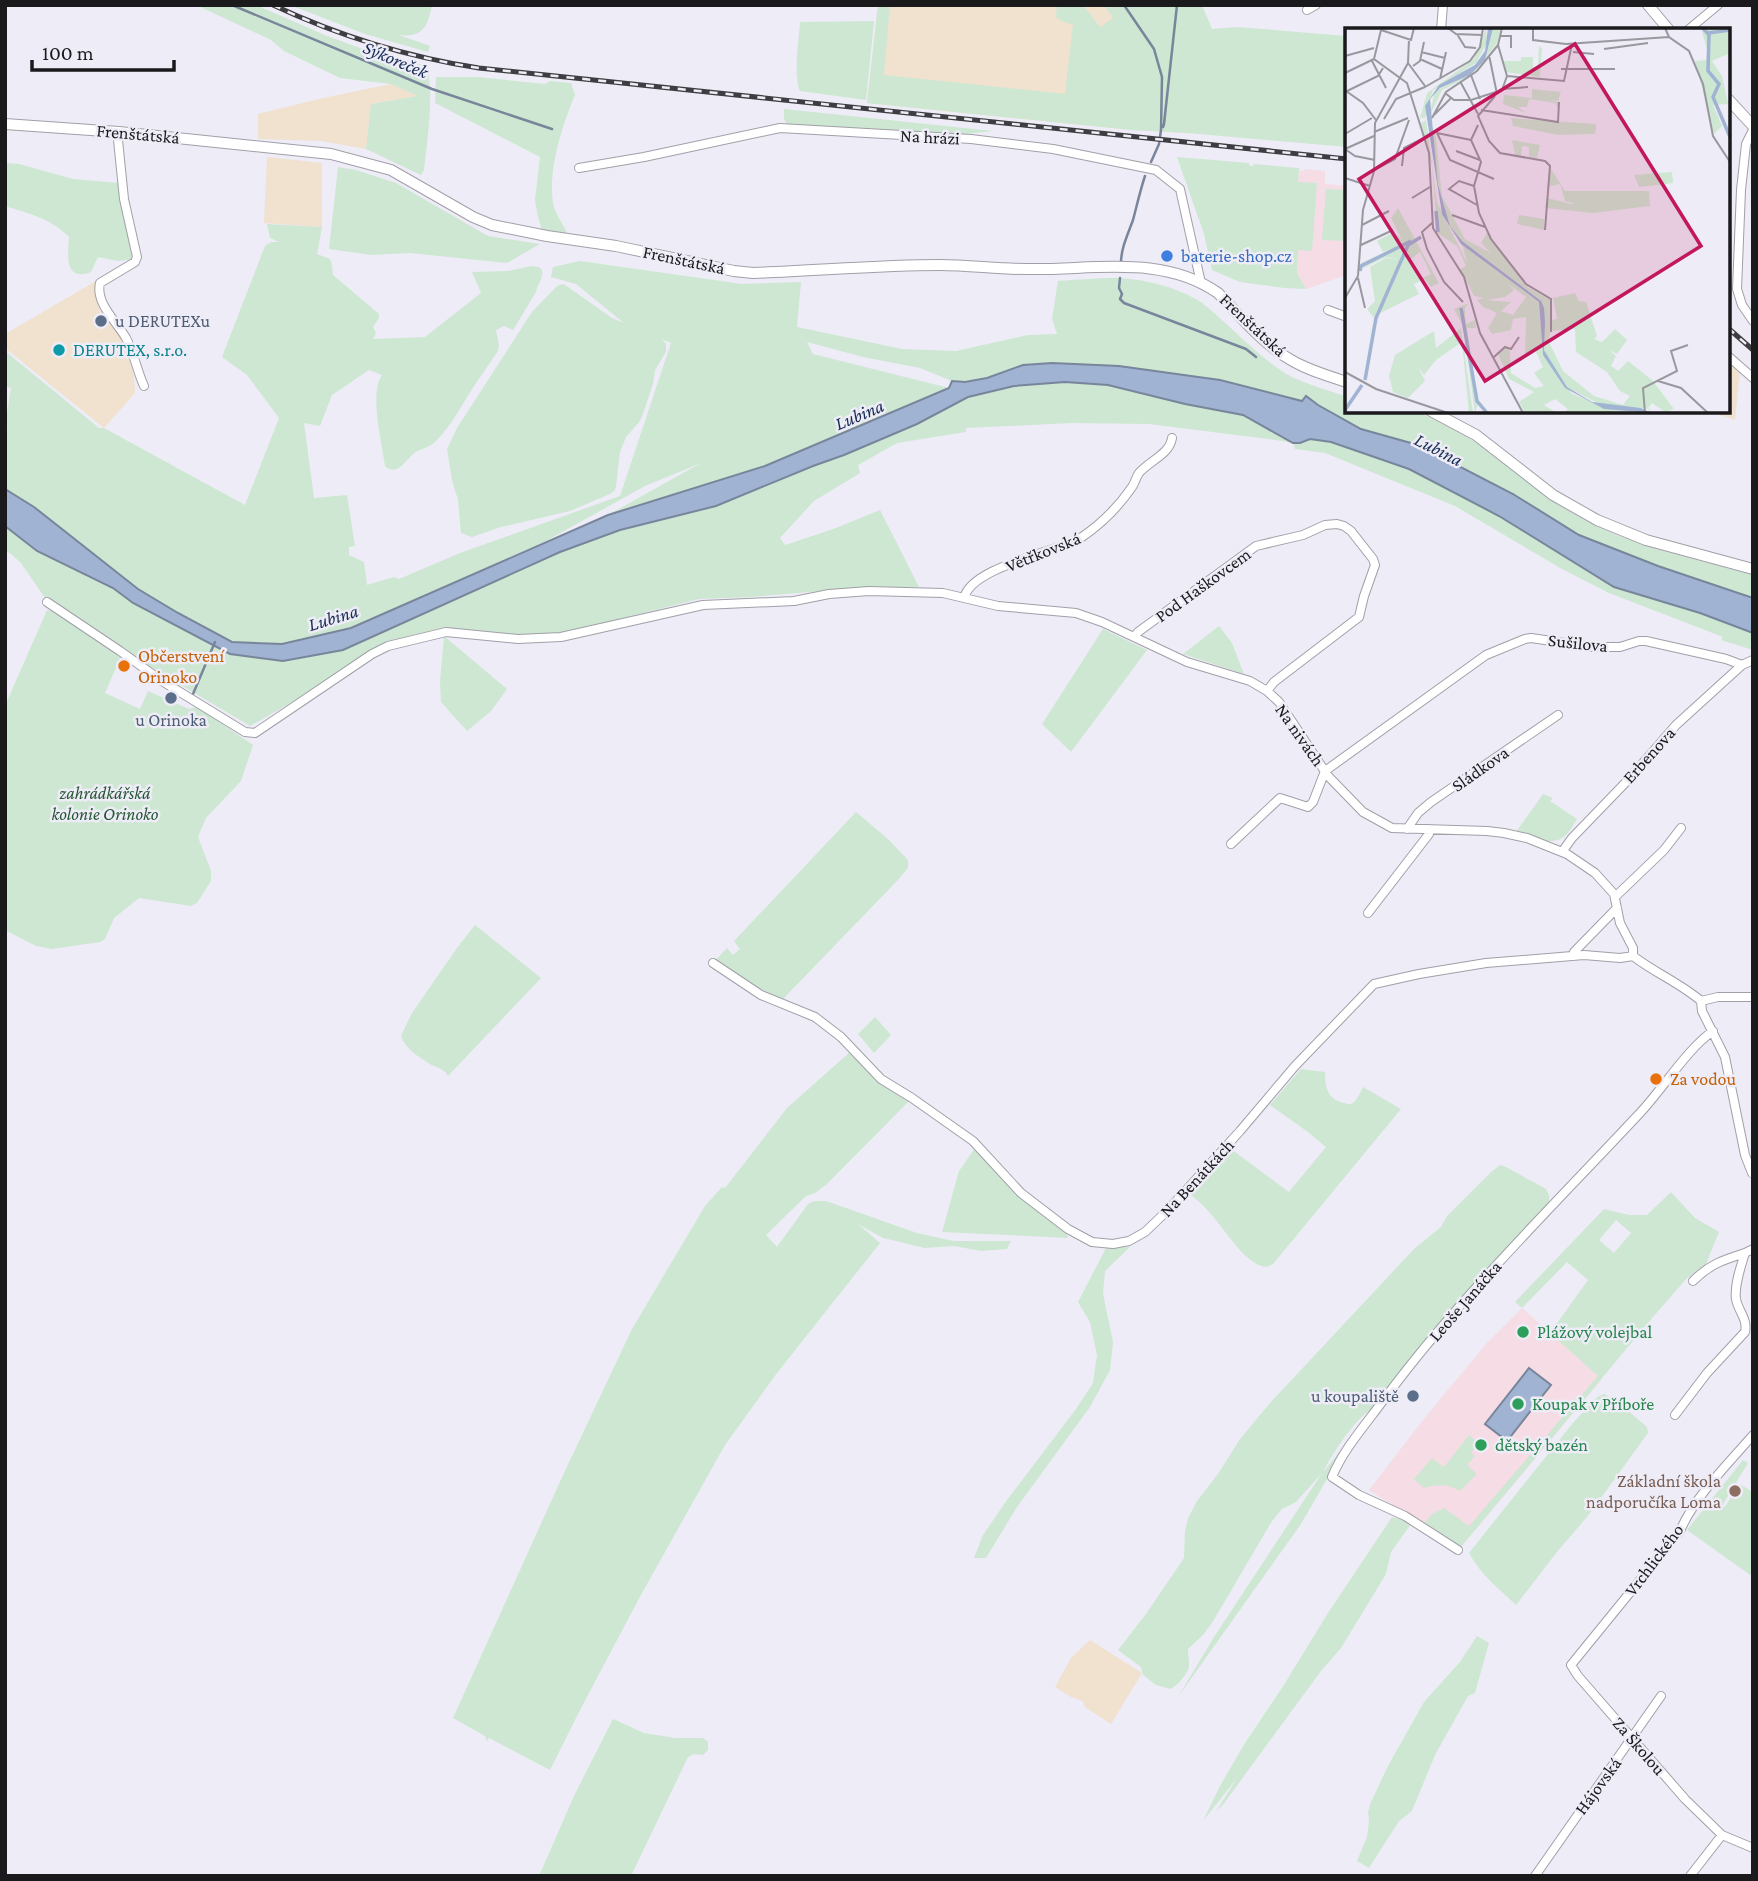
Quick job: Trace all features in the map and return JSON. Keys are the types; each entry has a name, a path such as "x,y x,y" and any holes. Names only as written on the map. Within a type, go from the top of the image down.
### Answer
{"main road":[{"path":"1648,5 1667,28"},
{"path":"1730,101 1753,128"},
{"name":"Frenštátská","path":"5,124 322,152 360,161 400,175 482,222 492,225 639,250 724,270 753,272 920,265 1039,270 1120,265 1163,271 1201,283 1218,293 1262,338 1283,355 1307,368 1345,381"},
{"path":"1436,413 1476,435 1553,495 1597,520 1646,540 1753,569"}],"street":[{"path":"1441,28 1443,5"},
{"path":"1690,28 1717,5"},
{"name":"Na hrázi","path":"579,168 780,128 971,139 1053,149 1156,170 1180,189 1201,283"},
{"path":"1753,128 1746,144 1741,190 1737,289 1742,305 1753,321"},
{"path":"119,132 124,199 137,257 135,262 100,283 98,288 102,301 127,340 144,386"},
{"path":"1328,310 1345,316"},
{"path":"1730,358 1753,378"},
{"name":"Větřkovská","path":"964,598 966,592 982,578 1011,563 1074,542 1092,530 1115,509 1138,474 1169,447 1172,438"},
{"name":"Pod Haškovcem","path":"1134,637 1256,546 1303,535 1325,525 1344,526 1351,531 1375,565 1359,617 1274,682 1267,691"},
{"name":"Na nivách","path":"47,603 162,681 246,732 255,733 372,654 388,646 446,632 518,639 561,637 703,605 794,601 829,594 869,591 943,593 998,606 1076,613 1102,622 1187,662 1250,681 1267,691 1279,702 1325,771 1363,813 1392,828 1504,833 1527,838 1562,852 1595,873 1615,897"},
{"name":"Sušilova","path":"1325,771 1486,655 1525,639 1593,648 1623,647 1639,641 1648,641 1742,664"},
{"path":"1742,664 1753,660"},
{"name":"Erbenova","path":"1562,852 1676,725 1742,664"},
{"name":"Sládkova","path":"1407,829 1418,813 1431,802 1558,715"},
{"path":"1231,844 1280,798 1308,807 1325,771"},
{"path":"1681,828 1664,850 1615,897 1617,908 1620,922 1633,947 1633,956 1687,989 1701,1001 1702,1011 1725,1056 1753,1184"},
{"path":"1368,913 1429,834 1428,829"},
{"path":"1574,956 1574,952 1617,908"},
{"name":"Na Benátkách","path":"713,963 761,995 815,1017 841,1037 881,1079 973,1141 1021,1193 1059,1222 1082,1238 1113,1244 1129,1241 1145,1232 1168,1210 1295,1066 1374,984 1486,963 1574,956 1633,956"},
{"path":"1701,1001 1717,997 1753,996"},
{"name":"Leoše Janáčka","path":"1458,1550 1405,1516 1359,1494 1332,1477 1335,1470 1395,1385 1450,1316 1645,1108 1713,1031"},
{"path":"1693,1280 1708,1267 1749,1251"},
{"path":"1675,1415 1707,1373 1745,1332 1747,1327 1735,1296 1749,1251"},
{"name":"Vrchlického","path":"1581,1652 1680,1531 1699,1499 1753,1435"},
{"name":"Za Školou","path":"1581,1652 1572,1665 1578,1676 1685,1799 1722,1835 1753,1848"},
{"name":"Hájovská","path":"1535,1876 1661,1696"},
{"path":"1689,1876 1722,1835"}],"shaded area":[{"path":"878,5 1168,5 1187,133 1132,130 867,103"},
{"path":"391,84 420,96 371,104 366,149 321,141 258,139 258,114"},
{"path":"267,157 322,163 322,227 264,223"},
{"path":"1299,168 1300,171 1325,171 1325,184 1345,186 1345,276 1306,289 1297,273 1298,249 1294,248"},
{"path":"96,281 98,302 122,338 134,376 135,393 104,428 5,348 5,334"},
{"path":"1730,362 1740,371 1735,420 1713,413 1730,413"},
{"path":"1522,1308 1602,1379 1460,1548 1369,1490 1487,1343"},
{"path":"1090,1640 1142,1673 1111,1724 1085,1707 1083,1701 1055,1687 1071,1658"}],"green space":[{"path":"196,5 256,5 360,48 426,66 430,88 430,116 424,170 421,175 366,149 371,104 418,96 391,84 340,78 284,51 271,40"},
{"path":"290,5 432,5 429,19 423,29 414,35 399,35 430,46 428,52 365,34"},
{"path":"878,5 890,5 884,75 1065,94 1073,24 1056,17 1057,5 1083,5 1100,27 1113,18 1104,5 1202,5 1212,29 1237,27 1345,36 1345,147 1132,130 867,103"},
{"path":"874,21 866,100 800,91 797,67 800,22"},
{"path":"436,77 478,77 545,84 550,81 571,83 575,95 557,148 552,176 554,207 567,233 542,230 535,200 540,157 435,103"},
{"path":"784,109 993,131 945,136 787,126"},
{"path":"1177,157 1249,163 1250,166 1254,164 1299,168 1298,182 1317,183 1312,251 1298,250 1297,273 1306,289 1240,282 1212,270 1204,234"},
{"path":"5,163 19,164 73,179 118,183 133,259 118,261 98,257 91,272 82,274 72,270 68,251 69,237 47,221 5,206"},
{"path":"338,167 396,183 488,236 540,244 507,263 410,253 372,255 329,249"},
{"path":"1326,189 1345,190 1345,241 1322,240"},
{"path":"267,224 322,227 317,254 330,259 333,275 379,314 373,327 376,333 373,339 425,337 481,293 472,272 508,271 532,266 542,270 536,292 513,330 504,326 496,330 498,351 448,426 435,442 414,453 400,467 393,470 385,466 376,406 378,383 382,375 369,370 332,395 320,426 304,423 314,498 347,495 355,546 349,547 349,555 364,562 367,585 394,577 399,579 460,553 620,496 671,343 662,339 666,344 666,352 655,370 640,421 626,437 620,452 615,490 570,511 501,527 472,537 461,533 458,500 447,449 457,428 532,312 557,286 563,284 612,318 624,323 576,284 551,277 553,267 580,261 742,284 801,282 797,327 902,349 956,351 1028,335 1057,334 1052,319 1058,281 1113,278 1159,284 1201,302 1267,360 1290,376 1345,396 1345,413 1419,413 1444,423 1492,453 1549,499 1588,522 1656,549 1753,575 1753,598 1658,566 1579,535 1513,494 1418,446 1361,429 1306,396 1302,401 1220,380 1119,366 1052,363 1023,365 987,378 965,382 952,381 920,368 807,342 813,354 949,388 765,466 608,515 701,463 645,486 546,541 351,628 282,644 232,642 138,589 34,507 5,489 5,430 8,430 5,424 11,388 5,386 5,351 99,428 104,428 245,505 279,418 247,375 222,357 265,246 271,242 279,242 270,238"},
{"path":"1065,382 1108,385 1243,415 1293,443 1149,424 1072,423 966,428 966,432 897,443 858,465 860,473 814,501 780,538 785,545 880,510 919,587 870,587 699,599 560,634 518,636 448,629 423,633 389,641 310,692 250,726 159,672 45,598 21,563 5,551 5,526 15,535 114,588 133,603 230,654 283,661 343,650 560,552 620,530 716,506 917,424 968,397 1014,386"},
{"path":"1310,439 1331,442 1409,469 1499,516 1614,587 1700,613 1753,633 1753,650 1721,640 1723,637 1609,593 1562,569 1455,506 1325,453 1295,449 1293,443"},
{"name":"zahrádkářská kolonie Orinoko","path":"47,610 121,656 105,693 140,709 148,691 189,709 197,707 253,745 241,781 206,818 198,837 211,871 211,881 197,903 191,906 139,898 114,918 105,939 100,942 52,949 36,946 5,930 5,706"},
{"path":"1219,626 1232,643 1244,674 1183,654"},
{"path":"1103,629 1147,650 1071,752 1042,724"},
{"path":"444,636 507,689 491,711 467,731 441,702"},
{"path":"1543,794 1553,798 1550,801 1577,819 1567,834 1557,840 1539,840 1516,832"},
{"path":"856,812 908,860 908,868 896,882 783,999 748,983 715,961 727,948 733,955 740,949 734,941"},
{"path":"475,925 541,978 448,1076 443,1070 412,1052 401,1036 412,1013"},
{"path":"875,1017 891,1035 874,1053 858,1034"},
{"path":"850,1052 885,1086 909,1101 826,1185 806,1196 766,1235 777,1247 808,1204 826,1201 917,1233 953,1241 1011,1241 1007,1249 981,1251 954,1246 925,1248 883,1238 858,1224 880,1243 777,1373 725,1445 642,1593 550,1770 489,1738 487,1741 485,1736 453,1718 632,1329 705,1206 722,1187 725,1188 787,1108"},
{"path":"1301,1069 1325,1072 1328,1092 1338,1101 1353,1103 1363,1087 1401,1109 1273,1264 1264,1267 1249,1259 1210,1212 1191,1195 1213,1169 1224,1162 1231,1149 1289,1192 1326,1147 1270,1105"},
{"path":"975,1148 1017,1196 1066,1233 1068,1238 942,1232 959,1171"},
{"path":"1500,1165 1546,1189 1549,1204 1454,1306 1371,1410 1344,1438 1323,1472 1342,1449 1301,1524 1178,1697 1214,1637 1322,1473 1296,1502 1282,1509 1272,1521 1212,1623 1188,1649 1189,1667 1183,1678 1171,1689 1156,1685 1143,1675 1141,1667 1118,1650 1184,1558 1185,1531 1197,1501 1240,1439 1270,1403 1414,1249 1441,1227 1447,1216"},
{"path":"1671,1192 1695,1218 1719,1232 1706,1264 1687,1278 1653,1317 1460,1548 1423,1524 1432,1514 1444,1508 1469,1526 1598,1376 1550,1333 1588,1280 1567,1262 1522,1308 1515,1302 1604,1209 1629,1215 1647,1215","holes":["1616,1220 1631,1233 1614,1253 1599,1240"]},
{"path":"1130,1247 1105,1271 1103,1294 1113,1342 1110,1370 1090,1407 1017,1507 986,1558 974,1558 983,1535 1093,1383 1097,1355 1090,1322 1078,1302 1106,1248"},
{"path":"1604,1394 1614,1399 1647,1427 1648,1433 1587,1517 1516,1605 1484,1574 1469,1553 1572,1424 1597,1397"},
{"path":"1469,1435 1476,1441 1471,1453 1475,1456 1467,1465 1477,1474 1460,1491 1443,1485 1424,1488 1414,1479 1432,1458 1444,1467"},
{"name":"Základní škola nadporučíka Loma","path":"1743,1460 1748,1463 1722,1506 1725,1507 1739,1484 1753,1492 1753,1577 1687,1530"},
{"path":"1392,1517 1411,1524 1391,1552 1386,1574 1341,1648 1321,1671 1222,1806 1217,1810 1237,1778 1203,1821 1245,1743"},
{"path":"1477,1636 1489,1643 1475,1693 1468,1696 1435,1755 1412,1811 1399,1821 1369,1868 1357,1861 1367,1837 1371,1802 1424,1702 1460,1662"},
{"path":"613,1719 644,1733 675,1738 703,1738 708,1742 708,1750 703,1755 694,1754 688,1757 631,1876 539,1876 574,1796"}],"water":[{"path":"1052,363 1119,366 1220,380 1302,401 1306,396 1361,429 1418,445 1513,494 1579,535 1658,566 1753,598 1753,633 1700,613 1614,587 1499,516 1409,469 1331,442 1310,439 1293,443 1243,415 1108,385 1065,382 1014,386 968,397 917,424 716,506 620,530 560,552 343,650 283,661 230,654 133,603 113,588 37,551 5,526 5,489 34,507 138,589 178,613 232,642 282,644 351,628 608,515 765,466 949,388 952,381 965,382 987,378 1023,365"},
{"name":"Koupak v Příboře","path":"1529,1368 1551,1385 1507,1441 1485,1424"}],"waterway":[{"name":"Sýkoreček","path":"232,5 432,89 552,129"},
{"path":"1124,5 1154,49 1162,77 1161,130 1159,144 1151,162"},
{"path":"1163,127 1177,5"},
{"path":"1121,263 1123,246 1145,176"},
{"path":"1120,278 1120,299 1124,303 1246,349 1256,357"},
{"path":"193,694 215,642"}],"railway":[{"path":"273,5 374,44 479,68 1345,159"},
{"path":"1730,330 1753,350"}],"place":[{"name":"baterie-shop.cz","path":"1167,256"},
{"name":"u DERUTEXu","path":"101,321"},
{"name":"DERUTEX, s.r.o.","path":"59,350"},
{"name":"Občerstvení Orinoko","path":"124,666"},
{"name":"u Orinoka","path":"171,698"},
{"name":"Za vodou","path":"1656,1079"},
{"name":"Plážový volejbal","path":"1523,1332"},
{"name":"u koupaliště","path":"1413,1396"},
{"name":"Koupak v Příboře","path":"1518,1404"},
{"name":"dětský bazén","path":"1481,1445"},
{"name":"Základní škola nadporučíka Loma","path":"1735,1491"}],"water label":[{"name":"Lubina","path":"859,414"},
{"name":"Lubina","path":"1439,449"},
{"name":"Lubina","path":"333,617"}]}
